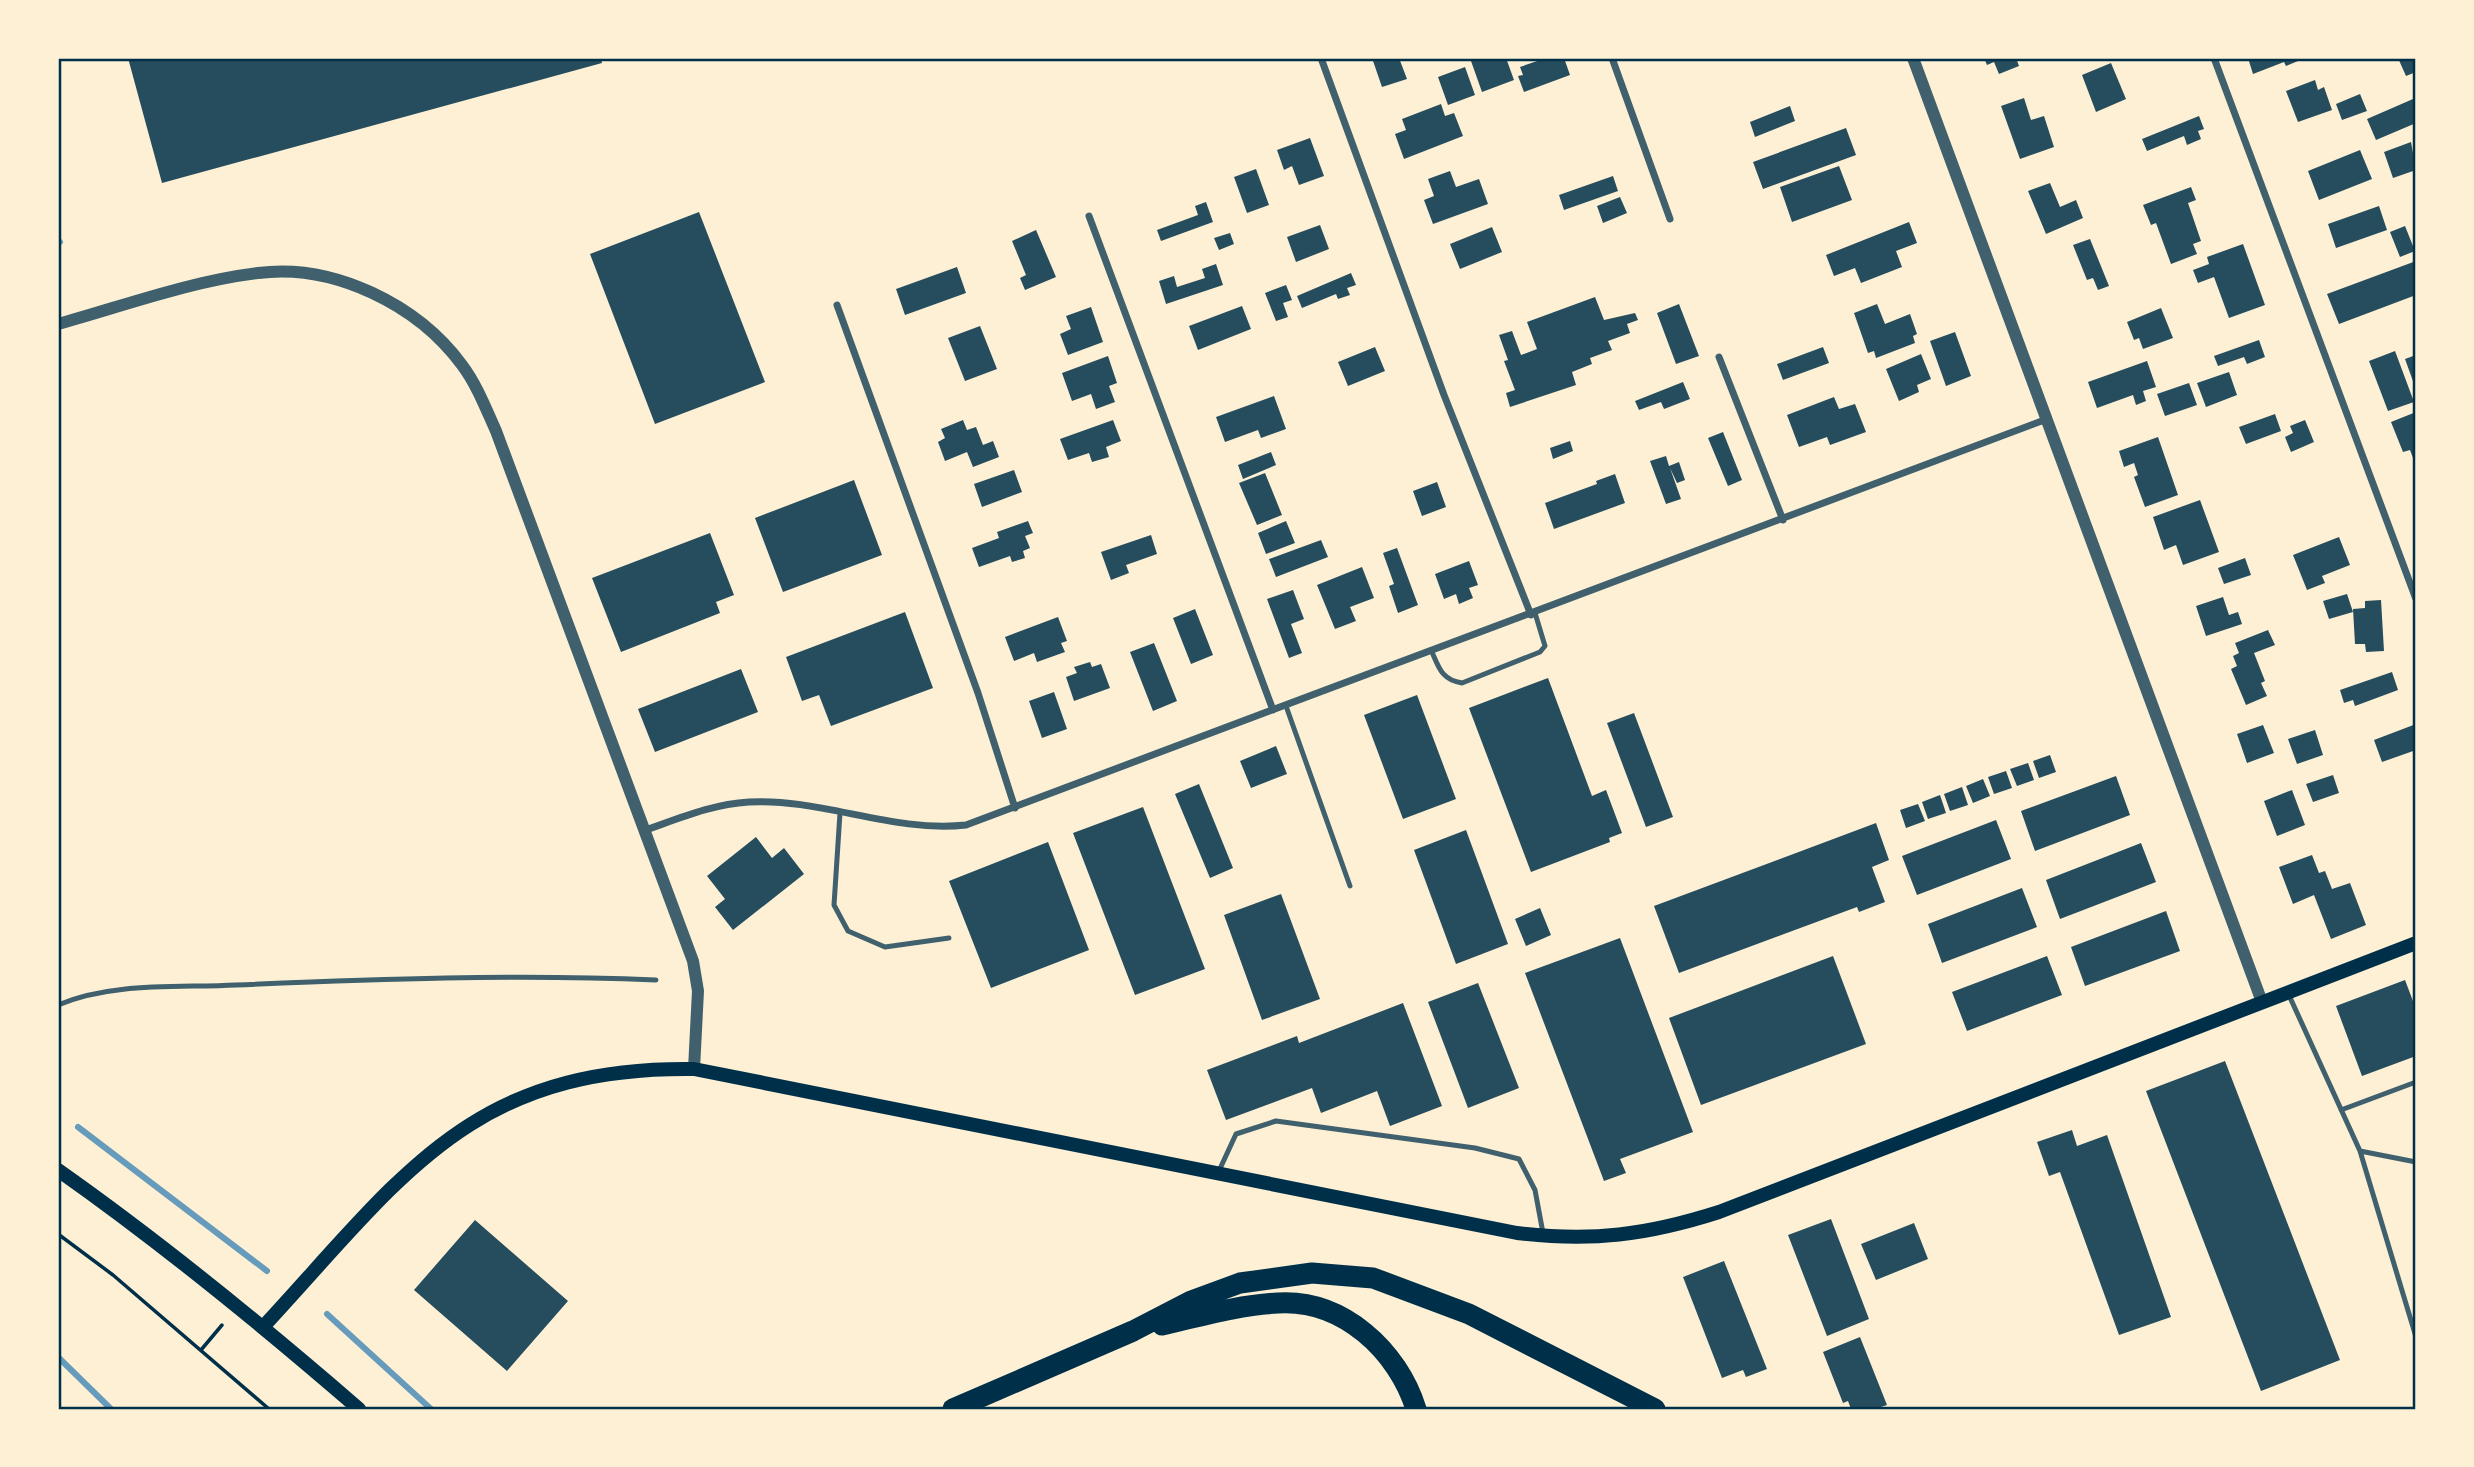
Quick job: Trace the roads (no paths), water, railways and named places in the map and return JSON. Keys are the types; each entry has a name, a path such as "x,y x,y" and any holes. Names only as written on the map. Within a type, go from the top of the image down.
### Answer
{"highway":[{"path":"953,1409 1133,1331 1191,1301 1240,1283 1312,1273 1373,1278 1469,1314 1655,1409"},
{"path":"1133,1331 1236,1308 1281,1303 1318,1308 1346,1319 1374,1338 1408,1384 1416,1409"}],"main road":[{"path":"263,1326 409,1170 470,1122 544,1087 581,1077 623,1071 694,1069 1544,1236 1594,1239 1678,1225 2416,943"},
{"path":"58,1170 125,1217 263,1326 359,1409"}],"street":[{"path":"1321,58 1444,394 1533,614"},
{"path":"1612,58 1670,219"},
{"path":"1913,58 2262,1002"},
{"path":"2214,58 2416,599"},
{"path":"1089,216 1273,710"},
{"path":"58,324 201,284 260,272 309,274 345,282 406,311 439,338 463,366 483,401 646,830 692,961 698,991 694,1069"},
{"path":"836,306 978,693 1015,807"},
{"path":"1719,357 1783,520"},
{"path":"646,830 711,807 750,802 932,828 966,825 2047,419"}],"lane":[{"path":"1432,652 1441,673 1450,681 1462,683 1540,652 1545,646 1533,614"},
{"path":"1286,706 1350,886"},
{"path":"840,813 834,905 848,931 885,947 949,938"},
{"path":"58,1004 96,991 299,982 481,975 656,980"},
{"path":"2288,992 2360,1151 2416,1337"},
{"path":"2342,1110 2416,1082"},
{"path":"1218,1173 1236,1134 1276,1121 1475,1148 1519,1159 1535,1190 1544,1236"},
{"path":"2360,1151 2416,1162"}],"waterway":[{"path":"78,1127 267,1271"},
{"path":"327,1314 431,1409"},
{"path":"58,1357 111,1409"}]}
